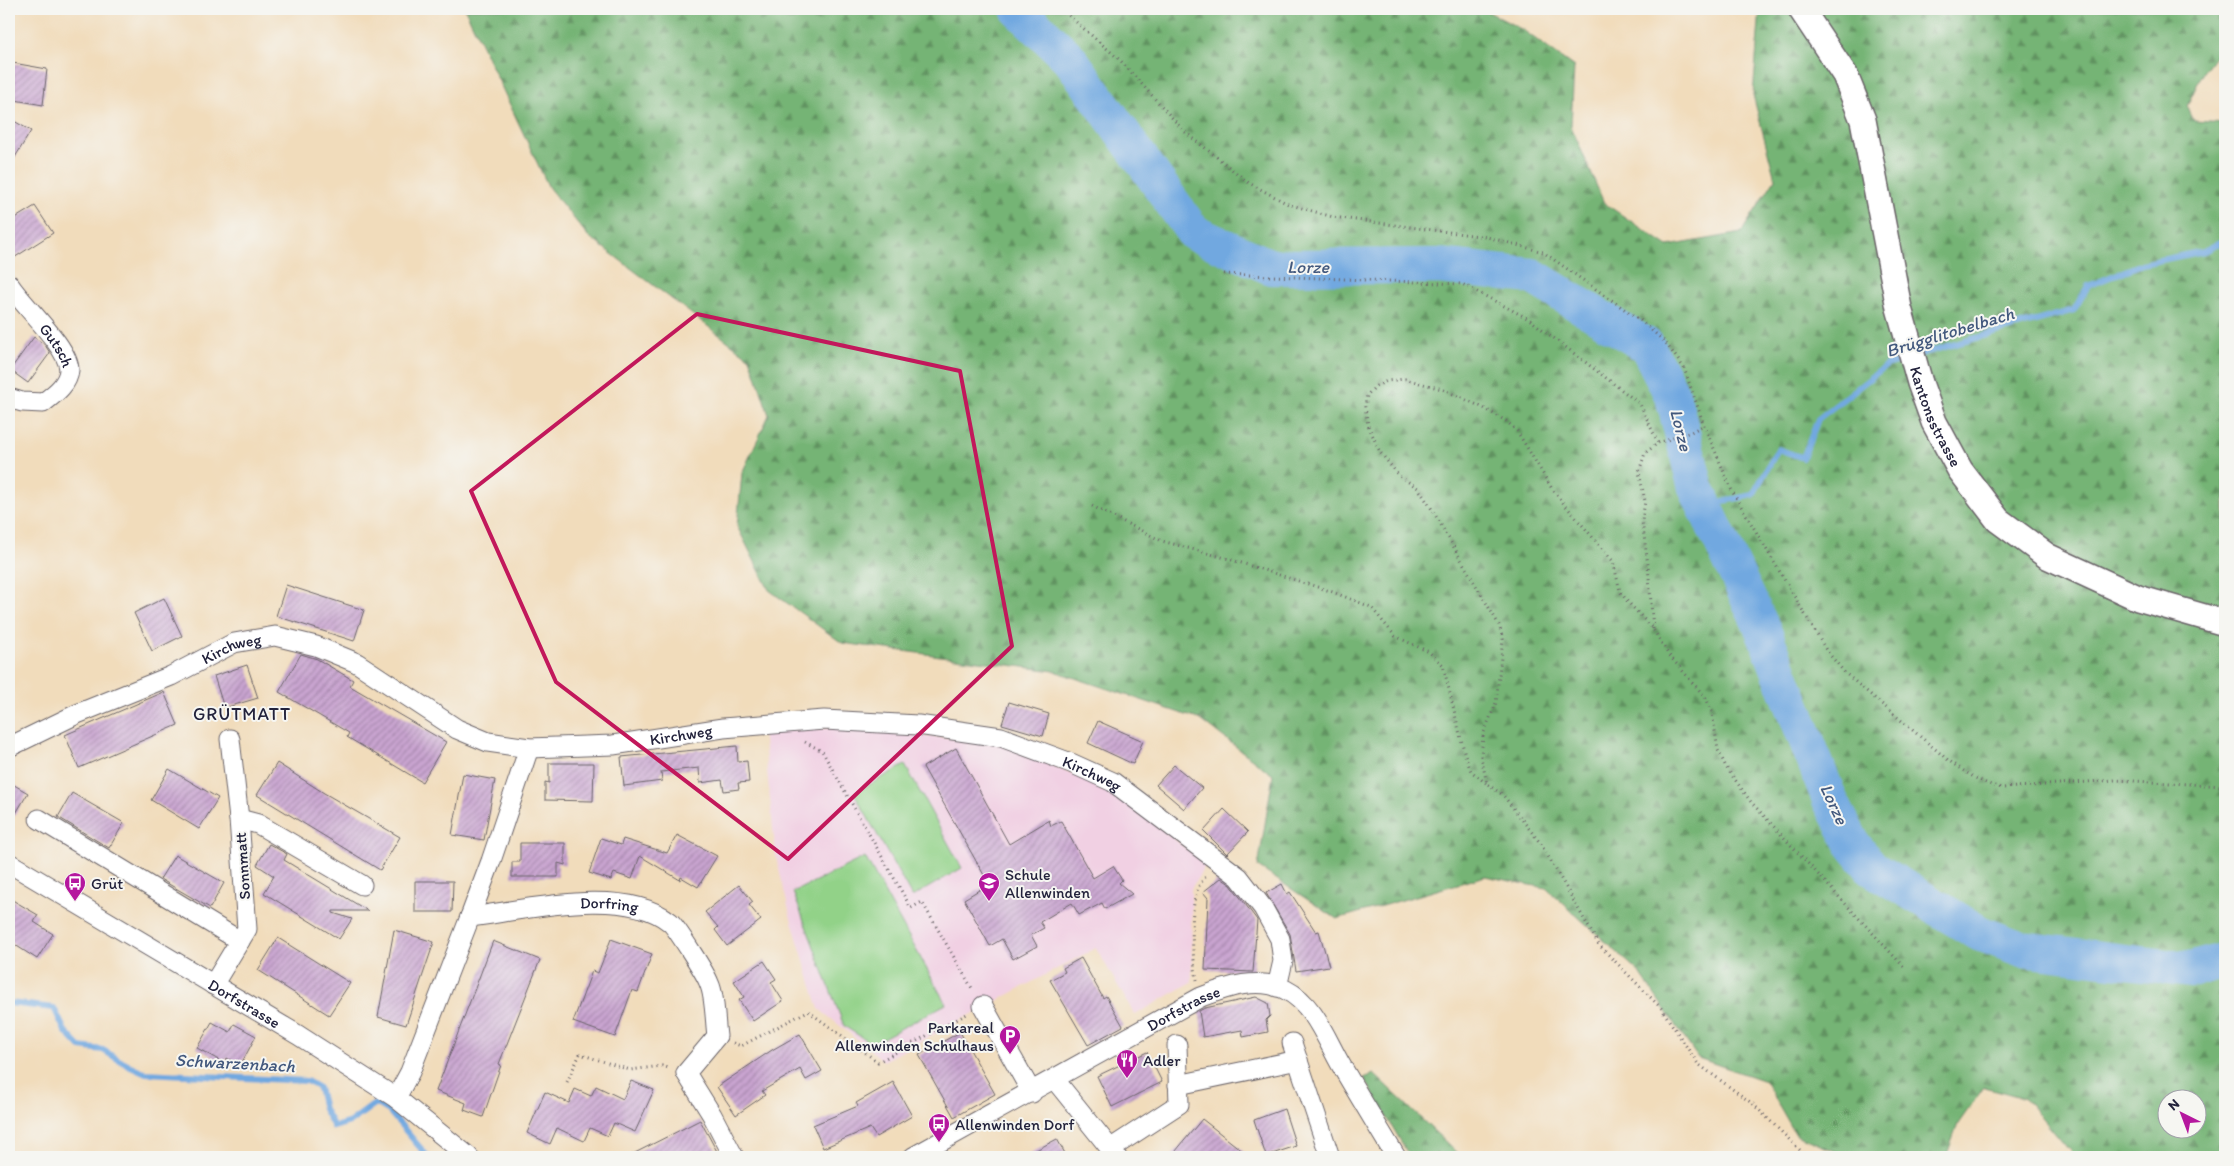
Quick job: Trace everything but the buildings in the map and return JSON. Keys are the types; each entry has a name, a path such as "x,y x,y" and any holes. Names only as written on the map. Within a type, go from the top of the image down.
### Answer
{"main road":[{"name":"Kantonsstrasse","path":"1801,9 1845,75 1863,120 1899,308 1920,383 1934,422 1960,470 1998,520 2047,556 2138,598 2225,623"}],"street":[{"name":"Gutsch","path":"9,284 64,351 69,370 61,388 43,403 22,402 9,398"},
{"name":"Kirchweg","path":"9,747 77,714 171,676 234,644 275,636 316,646 357,663 457,729 488,742 528,748 613,744 723,728 824,720 918,726 1000,737 1071,763 1113,782 1239,877 1263,908 1280,939 1283,961 1277,987"},
{"name":"Sonnmatt","path":"213,985 247,929 230,739"},
{"path":"396,1098 410,1072 491,862 528,748"},
{"path":"39,819 240,941"},
{"path":"238,819 258,824 362,885"},
{"name":"Dorfstrasse","path":"9,863 298,1035 396,1098 469,1157"},
{"name":"Dorfring","path":"470,917 580,902 619,902 652,911 672,923 710,984 717,1036"},
{"name":"Dorfstrasse","path":"913,1157 1032,1093 1201,997 1245,984 1277,987 1298,998 1313,1016 1396,1157"},
{"path":"982,1006 1032,1093"},
{"path":"717,1036 686,1073 712,1115 734,1157"},
{"path":"1054,1080 1114,1153 1179,1104 1177,1045"},
{"path":"1178,1085 1295,1052 1330,1157"}],"path":[{"path":"1061,9 1120,60 1184,131 1249,184 1288,204 1333,217 1487,237 1543,252 1614,300 1665,342 1684,368 1704,425 1732,491 1836,664 1948,760 1973,777 1991,786 2003,788 2115,780 2225,786"},
{"path":"1224,274 1462,284 1529,319 1640,404 1658,443"},
{"path":"1487,784 1481,756 1484,735 1496,703 1503,639 1499,625 1430,506 1418,488 1399,476 1380,452 1368,425 1365,407 1367,395 1376,386 1387,381 1405,379 1442,389 1482,407 1506,421 1524,440 1554,492 1613,561 1620,591 1627,602 1653,628 1668,654 1706,698 1712,712 1718,750 1726,767 1751,802 1904,966"},
{"path":"1653,628 1642,521 1645,500 1639,472 1645,453 1658,443 1691,432 1704,425"},
{"path":"1092,506 1162,541 1248,565 1330,591 1371,607 1396,636 1430,652 1443,665 1465,755 1471,772 1503,795 1541,844 1599,944 1661,1008 1698,1064 1753,1104 1807,1157"},
{"path":"717,1036 741,1046 808,1011 878,1062 982,1006 922,902 912,908 822,751 771,724"},
{"path":"1201,997 1194,966 1193,906 1198,886 1219,862"},
{"path":"567,1082 580,1054 630,1070 662,1066 686,1073"}],"highlighted area":[{"path":"697,314 960,371 1012,646 788,859 556,682 471,491"}],"shaded area":[{"name":"Schule Allenwinden","path":"836,728 994,742 1111,789 1206,864 1191,889 1192,982 1135,1015 1096,948 884,1061 819,1009 790,915 776,857 763,731"}],"green space":[{"path":"465,9 1483,9 1523,30 1574,67 1571,126 1604,203 1668,246 1741,233 1775,179 1753,95 1760,9 2225,9 2225,43 2203,72 2187,106 2194,121 2225,123 2225,1154 2223,1157 2075,1157 2025,1098 1984,1087 1958,1124 1946,1157 1850,1157 1796,1135 1765,1081 1698,1058 1639,972 1546,888 1485,876 1337,919 1258,867 1273,775 1201,720 1054,671 842,643 769,590 737,526 742,473 769,415 750,358 588,236 549,188"},
{"path":"905,765 962,868 912,897 854,793"},
{"path":"865,857 946,1004 872,1044 844,1026 793,892"},
{"path":"1374,1074 1461,1157 1410,1157 1364,1078"}],"waterway":[{"name":"Lorze","path":"1018,9 1070,59 1194,233 1271,267 1439,266 1532,276 1647,346 1673,397 1696,488 1764,632 1830,800 1854,846 1873,869 1979,933 2022,949 2190,970 2225,960"},
{"name":"Brügglitobelbach","path":"1917,355 2074,310 2088,286 2142,264 2204,251 2225,240"},
{"name":"Brügglitobelbach","path":"1704,505 1753,495 1778,449 1803,458 1818,419 1887,365 1907,359"},
{"name":"Schwarzenbach","path":"9,1003 54,1008 65,1031 80,1047 103,1050 124,1063 146,1073 307,1081 319,1088 324,1109 334,1127 350,1122 376,1103 389,1111 428,1157"}],"place":[{"name":"Grüt","path":"75,902"},
{"name":"Schule Allenwinden","path":"989,902"},
{"name":"Parkareal Allenwinden Schulhaus","path":"1010,1055"},
{"name":"Adler","path":"1127,1079"},
{"name":"Allenwinden Dorf","path":"939,1143"}],"district":[{"name":"GRÜTMATT","path":"242,714"}]}
